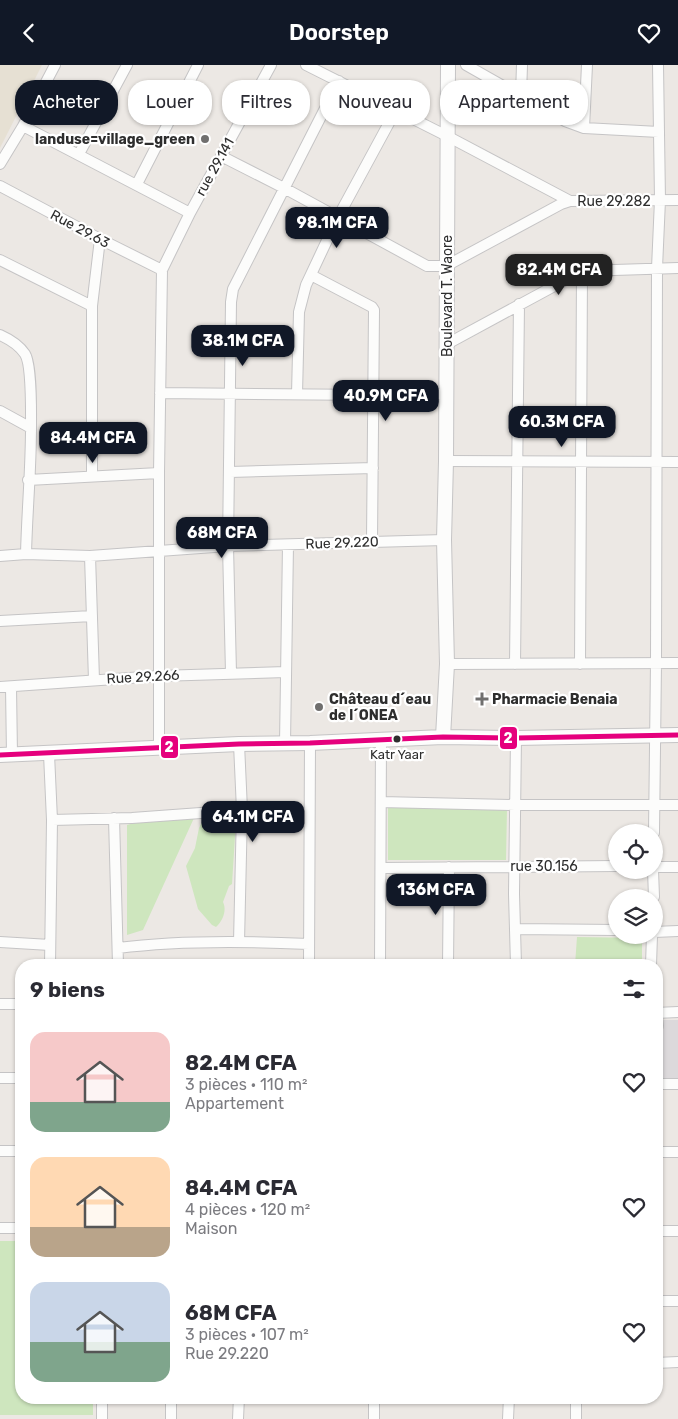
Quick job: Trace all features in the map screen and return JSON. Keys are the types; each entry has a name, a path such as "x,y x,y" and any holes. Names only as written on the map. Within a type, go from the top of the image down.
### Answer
{"street":[{"path":"0,164 23,126 55,65"},
{"path":"79,154 127,65"},
{"path":"137,184 198,65"},
{"name":"rue 29.141","path":"162,270 190,213 272,65"},
{"path":"306,65 337,80"},
{"name":"Boulevard T. Waore","path":"443,737 447,664 444,540 446,461 447,65"},
{"path":"466,65 494,80"},
{"path":"522,65 522,80"},
{"path":"584,128 587,65"},
{"path":"654,824 657,268 660,200 658,65"},
{"path":"231,673 228,546 233,289 320,118"},
{"path":"297,393 299,312 302,299 338,217 388,125"},
{"path":"425,125 570,201"},
{"path":"576,125 584,128 659,132"},
{"path":"23,126 190,213"},
{"path":"221,156 427,266 446,265"},
{"name":"Rue 29.63","path":"0,186 162,270"},
{"name":"Rue 29.282","path":"446,265 570,201 678,200"},
{"path":"92,476 92,306 100,239"},
{"path":"0,260 92,306"},
{"path":"446,344 582,271 678,268"},
{"path":"158,748 162,270"},
{"path":"580,665 582,271"},
{"path":"311,275 373,309 372,541"},
{"path":"515,664 519,304"},
{"path":"0,335 8,338 28,360 31,465 28,480 26,554"},
{"path":"160,393 446,394"},
{"path":"0,411 30,428"},
{"path":"446,461 678,462"},
{"path":"230,473 373,468"},
{"path":"28,480 159,473"},
{"name":"Rue 29.220","path":"0,556 26,554 90,557 228,546 444,540"},
{"path":"285,743 288,652 288,545"},
{"path":"90,557 94,680"},
{"path":"0,621 92,616"},
{"path":"447,664 580,665 678,663"},
{"name":"Rue 29.266","path":"0,687 158,676 286,672"},
{"path":"11,687 6,755 443,737 516,738 678,735"},
{"path":"516,738 514,805 516,959"},
{"path":"380,959 382,868 381,740"},
{"path":"309,959 310,743"},
{"path":"239,942 242,810 240,744"},
{"path":"49,754 52,820 50,959"},
{"path":"381,802 514,805 678,805"},
{"path":"52,820 242,810"},
{"path":"114,818 118,959"},
{"name":"rue 30.156","path":"382,868 608,866"},
{"path":"448,959 449,867"},
{"path":"663,868 678,867"},
{"path":"515,929 608,930"},
{"path":"663,932 678,931"},
{"path":"0,942 50,945"},
{"path":"118,948 142,945 239,942 309,943"},
{"path":"651,959 652,944"},
{"path":"0,1004 15,1004"},
{"path":"663,1011 678,1012"},
{"path":"0,1078 15,1078"},
{"path":"663,1084 678,1084"},
{"path":"0,1151 15,1151"},
{"path":"663,1152 678,1152"},
{"path":"0,1228 15,1228"},
{"path":"663,1231 678,1231"},
{"path":"663,1301 678,1301"},
{"path":"663,1363 678,1363"},
{"path":"102,1404 102,1419"},
{"path":"171,1404 171,1419"},
{"path":"238,1419 239,1404"},
{"path":"374,1404 374,1419"},
{"path":"508,1419 509,1404"},
{"path":"576,1404 576,1419"}],"shaded area":[{"path":"0,65 42,65 34,80 15,80 15,118 0,148"},
{"path":"663,1020 678,1020 678,1080 663,1080"}],"green space":[{"path":"388,804 507,808 506,860 388,860"},
{"path":"225,817 227,821 236,821 232,884 229,886 223,902 225,908 224,915 216,927 198,909 186,866 195,848 202,822"},
{"path":"194,818 143,930 127,935 127,825 137,822"},
{"path":"577,937 608,937 608,944 642,944 642,959 575,959"},
{"path":"0,1241 15,1241 15,1404 93,1404 93,1415 0,1415"}],"transit line":[{"name":"2","path":"0,755 443,737 516,738 678,735"}],"place":[{"name":"landuse=village_green","path":"205,139"},
{"name":"Pharmacie Benaia","path":"482,699"},
{"name":"Château d´eau de l´ONEA","path":"319,707"},
{"name":"Katr Yaar","path":"397,739"}]}
